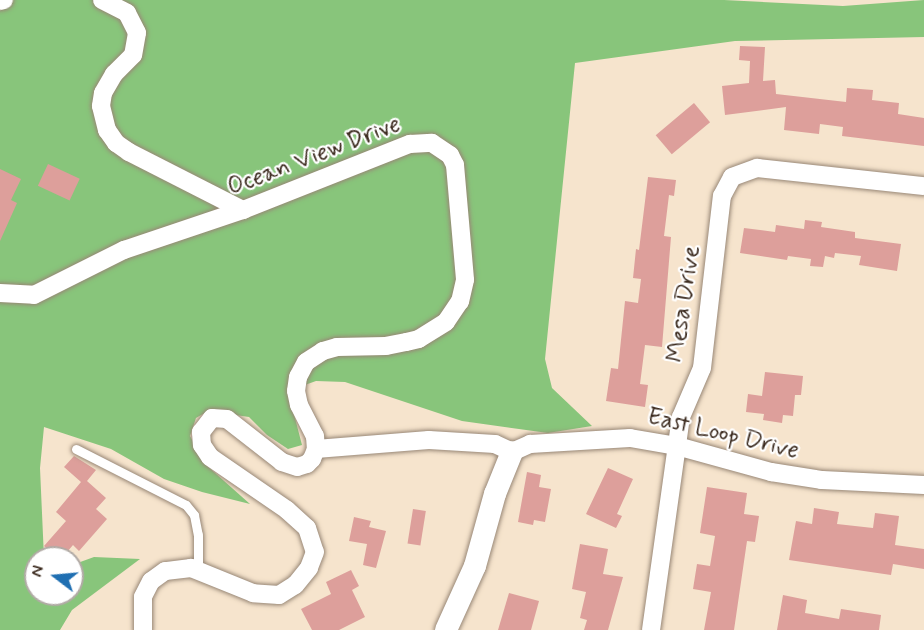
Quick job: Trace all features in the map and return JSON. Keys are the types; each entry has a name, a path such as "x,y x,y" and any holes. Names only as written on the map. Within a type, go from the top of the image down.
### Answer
{"street":[{"path":"102,0 127,13 137,33 133,55 114,74 103,93 101,106 107,130 116,143 129,152 243,210"},
{"name":"Ocean View Drive","path":"0,293 34,295 124,250 243,210 410,144 421,142 442,148 455,165 465,280 460,301 446,322 419,339 386,346 337,347 323,351 306,362 298,377 296,391 298,405 315,436 316,449"},
{"name":"Mesa Drive","path":"651,630 681,417 702,368 722,196 732,177 757,168 924,186"},
{"path":"143,630 143,597 151,581 165,571 191,568 253,593 279,595 295,585 309,568 315,552 307,528 287,510 210,457 200,437 207,421 218,417 233,422 291,466 307,464 316,449 429,440 495,444 512,452 495,494 475,566 446,630"},
{"name":"East Loop Drive","path":"512,452 530,444 598,439 640,439 677,446 750,466 822,480 924,485"}],"lane":[{"path":"76,449 186,505 194,515 198,535 198,570"}],"green space":[{"path":"0,0 724,0 843,6 924,0 924,37 735,41 575,63 545,359 552,388 592,426 548,433 462,421 345,382 316,381 288,391 302,445 288,449 267,435 249,417 208,411 196,418 190,436 205,464 250,504 202,492 164,479 111,449 44,427 40,468 43,546 24,546 24,606 77,606 72,610 60,630 0,630"},
{"path":"94,557 140,559 84,601 84,561"}],"building":[{"path":"740,46 765,47 763,81 775,80 776,94 846,102 847,88 873,90 872,100 899,103 898,114 924,118 924,146 842,136 843,127 820,124 819,134 784,130 786,107 725,115 722,86 749,83 750,61 739,60"},
{"path":"694,103 710,122 672,154 656,135"},
{"path":"48,164 80,179 70,201 38,186"},
{"path":"0,169 21,179 11,200 17,203 0,241"},
{"path":"648,177 676,180 674,196 669,195 664,236 671,237 662,347 645,345 640,384 648,385 645,407 606,401 611,368 618,369 625,301 638,303 641,279 633,278 636,249 639,250"},
{"path":"805,220 822,222 821,227 855,232 855,238 901,244 897,271 859,265 861,256 835,253 834,258 825,256 823,267 810,266 811,259 788,256 787,260 740,253 744,228 775,232 776,225 804,229"},
{"path":"765,372 803,376 801,395 795,395 793,416 783,415 782,423 763,420 764,414 746,412 748,394 762,396"},
{"path":"74,456 96,470 87,481 106,498 96,509 107,519 83,546 44,546 66,521 56,512 81,482 64,467"},
{"path":"608,468 633,479 617,514 622,516 616,528 586,514"},
{"path":"527,472 541,475 539,487 551,489 545,522 534,520 533,525 518,522"},
{"path":"707,487 747,493 744,514 759,516 755,542 747,541 734,630 704,630 711,592 693,589 697,564 710,566 715,536 700,533"},
{"path":"814,508 839,512 837,524 873,528 875,513 899,516 895,545 924,549 924,569 893,564 891,575 789,560 796,521 812,524"},
{"path":"413,509 426,511 420,546 408,544"},
{"path":"354,517 371,521 369,527 386,531 376,568 363,565 367,544 349,541"},
{"path":"580,544 608,549 603,574 623,577 608,630 584,630 587,620 580,618 586,592 572,589"},
{"path":"351,570 359,586 352,590 365,617 339,630 312,630 301,609 331,594 326,582"},
{"path":"509,593 539,601 531,630 498,630"},
{"path":"783,595 807,600 805,613 839,619 841,609 881,615 879,630 777,630"}]}
